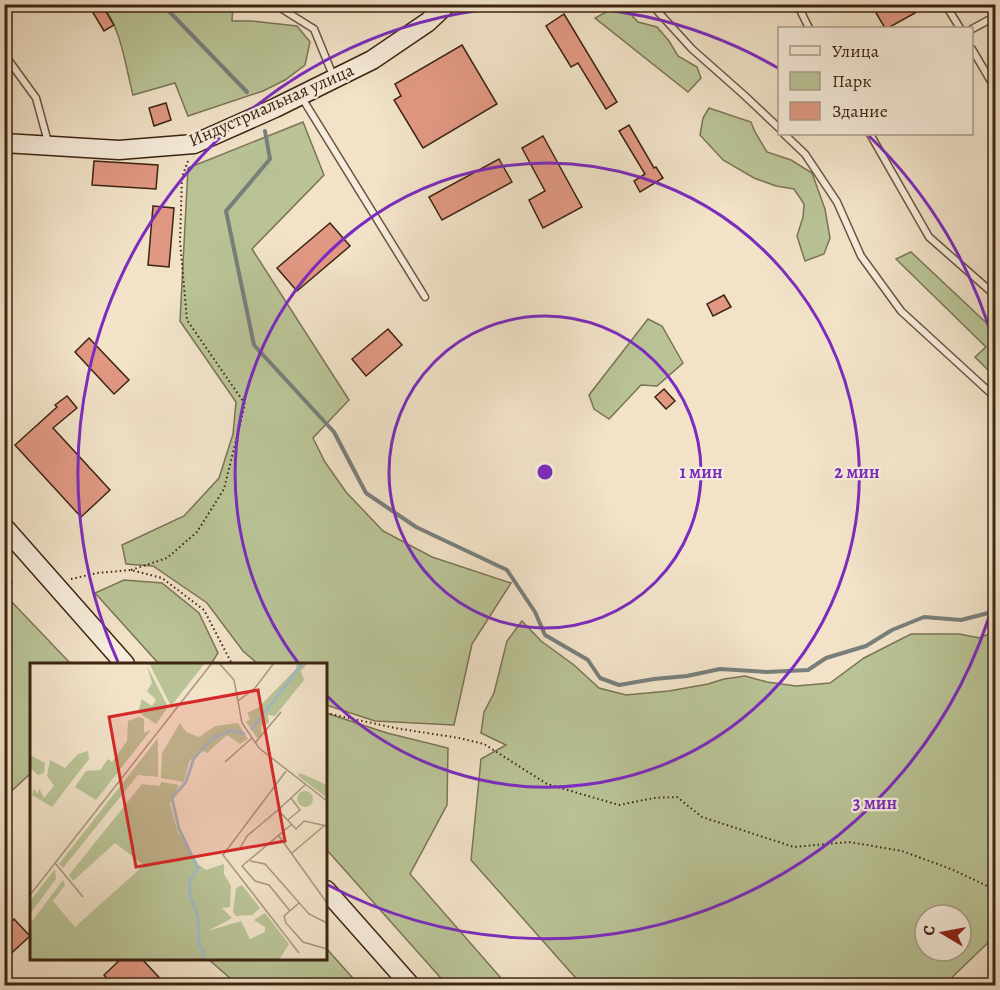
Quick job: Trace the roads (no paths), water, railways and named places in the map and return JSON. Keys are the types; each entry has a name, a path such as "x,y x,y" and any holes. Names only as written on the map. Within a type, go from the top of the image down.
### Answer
{"street":[{"name":"Индустриальная улица","path":"4,143 119,150 194,144 372,60 428,22 447,4"},
{"path":"4,527 124,663"},
{"path":"327,891 411,986"}],"lane":[{"path":"274,4 314,29 334,78"},
{"path":"651,4 692,49 778,127"},
{"path":"945,4 959,27"},
{"path":"799,5 808,27"},
{"path":"973,28 996,16"},
{"path":"973,51 996,90"},
{"path":"4,54 36,98 49,146"},
{"path":"300,95 425,297"},
{"path":"785,135 805,154 837,202 861,256 901,311 996,398"},
{"path":"871,135 929,237 996,296"}],"waterway":[{"path":"162,4 247,92"},
{"path":"265,131 270,159 226,211 254,345 334,432 366,493 416,527 507,570 535,612 545,635 588,660 600,678 619,685 720,669 766,672 808,670 826,658 866,646 892,630 924,617 961,620 996,611"}]}
